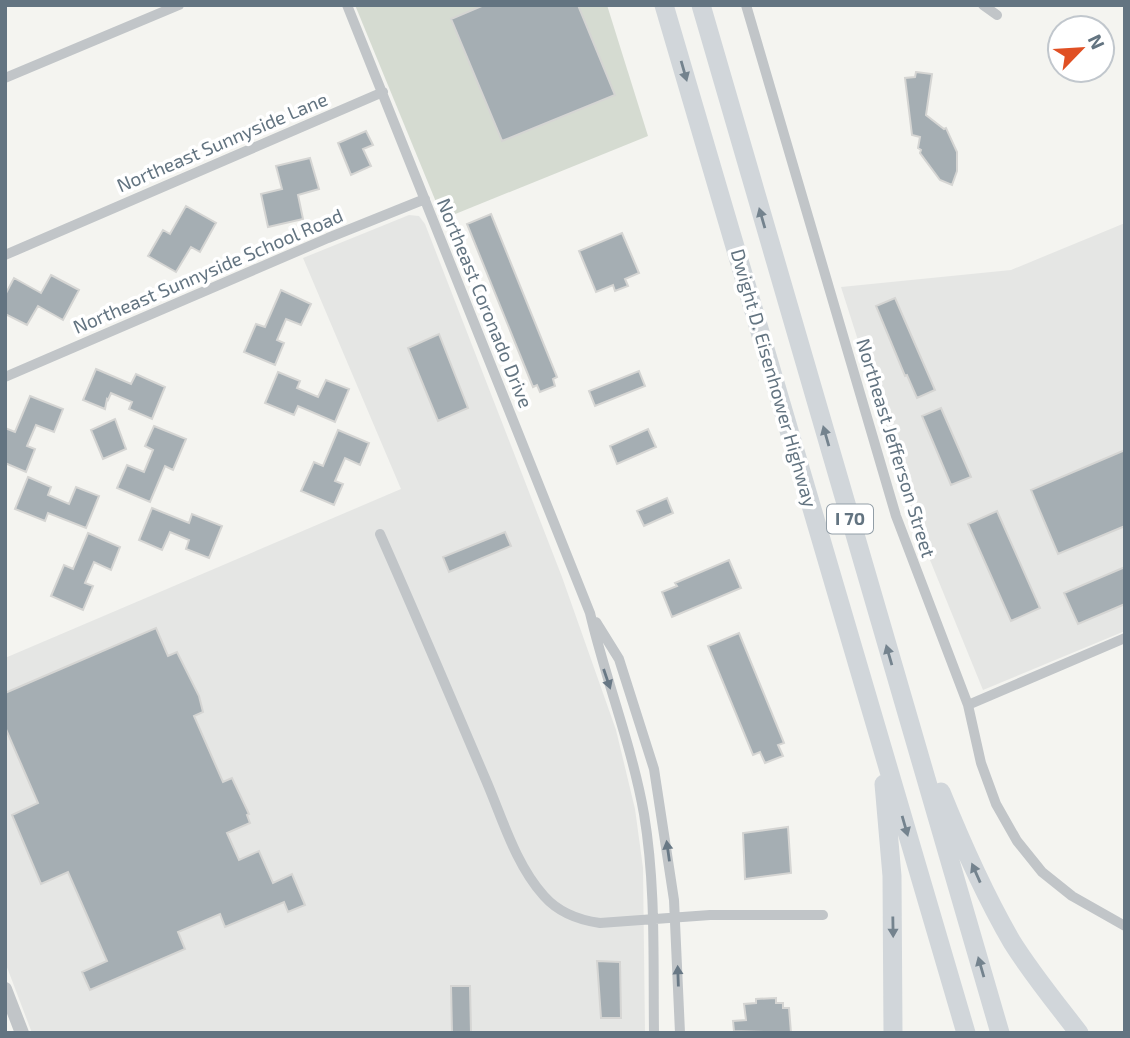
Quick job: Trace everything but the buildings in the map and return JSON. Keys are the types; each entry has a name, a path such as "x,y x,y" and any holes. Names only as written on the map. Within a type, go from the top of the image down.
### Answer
{"highway":[{"name":"Dwight D. Eisenhower Highway","path":"664,5 966,1033"},
{"name":"Dwight D. Eisenhower Highway","path":"701,5 1000,1033"},
{"path":"903,700 986,896 1014,944 1079,1033"},
{"path":"879,737 892,876 893,1033"}],"street":[{"path":"5,78 179,5"},
{"name":"Northeast Coronado Drive","path":"347,5 590,613 602,663 626,738 649,846 654,1033"},
{"name":"Northeast Jefferson Street","path":"746,5 896,516 968,705 981,763 996,804 1017,841 1042,872 1072,896 1125,926"},
{"path":"983,5 997,15"},
{"name":"Northeast Sunnyside Lane","path":"5,255 383,92"},
{"name":"Northeast Sunnyside School Road","path":"5,377 425,200"},
{"path":"380,534 439,666 510,839 542,894 560,910 583,921 600,923 710,915 823,915"},
{"name":"Northeast Coronado Drive","path":"590,613 619,659 644,733 660,797 675,918 680,1033"},
{"path":"968,705 1125,638"},
{"path":"5,989 22,1033"}],"shaded area":[{"path":"355,5 607,5 648,136 443,219"},
{"path":"409,215 419,216 425,224 562,577 616,730 635,809 643,868 645,1033 32,1033 5,962 5,658 401,489 303,258"},
{"path":"1125,223 1125,631 983,690 921,538 841,287 1011,270"}]}
